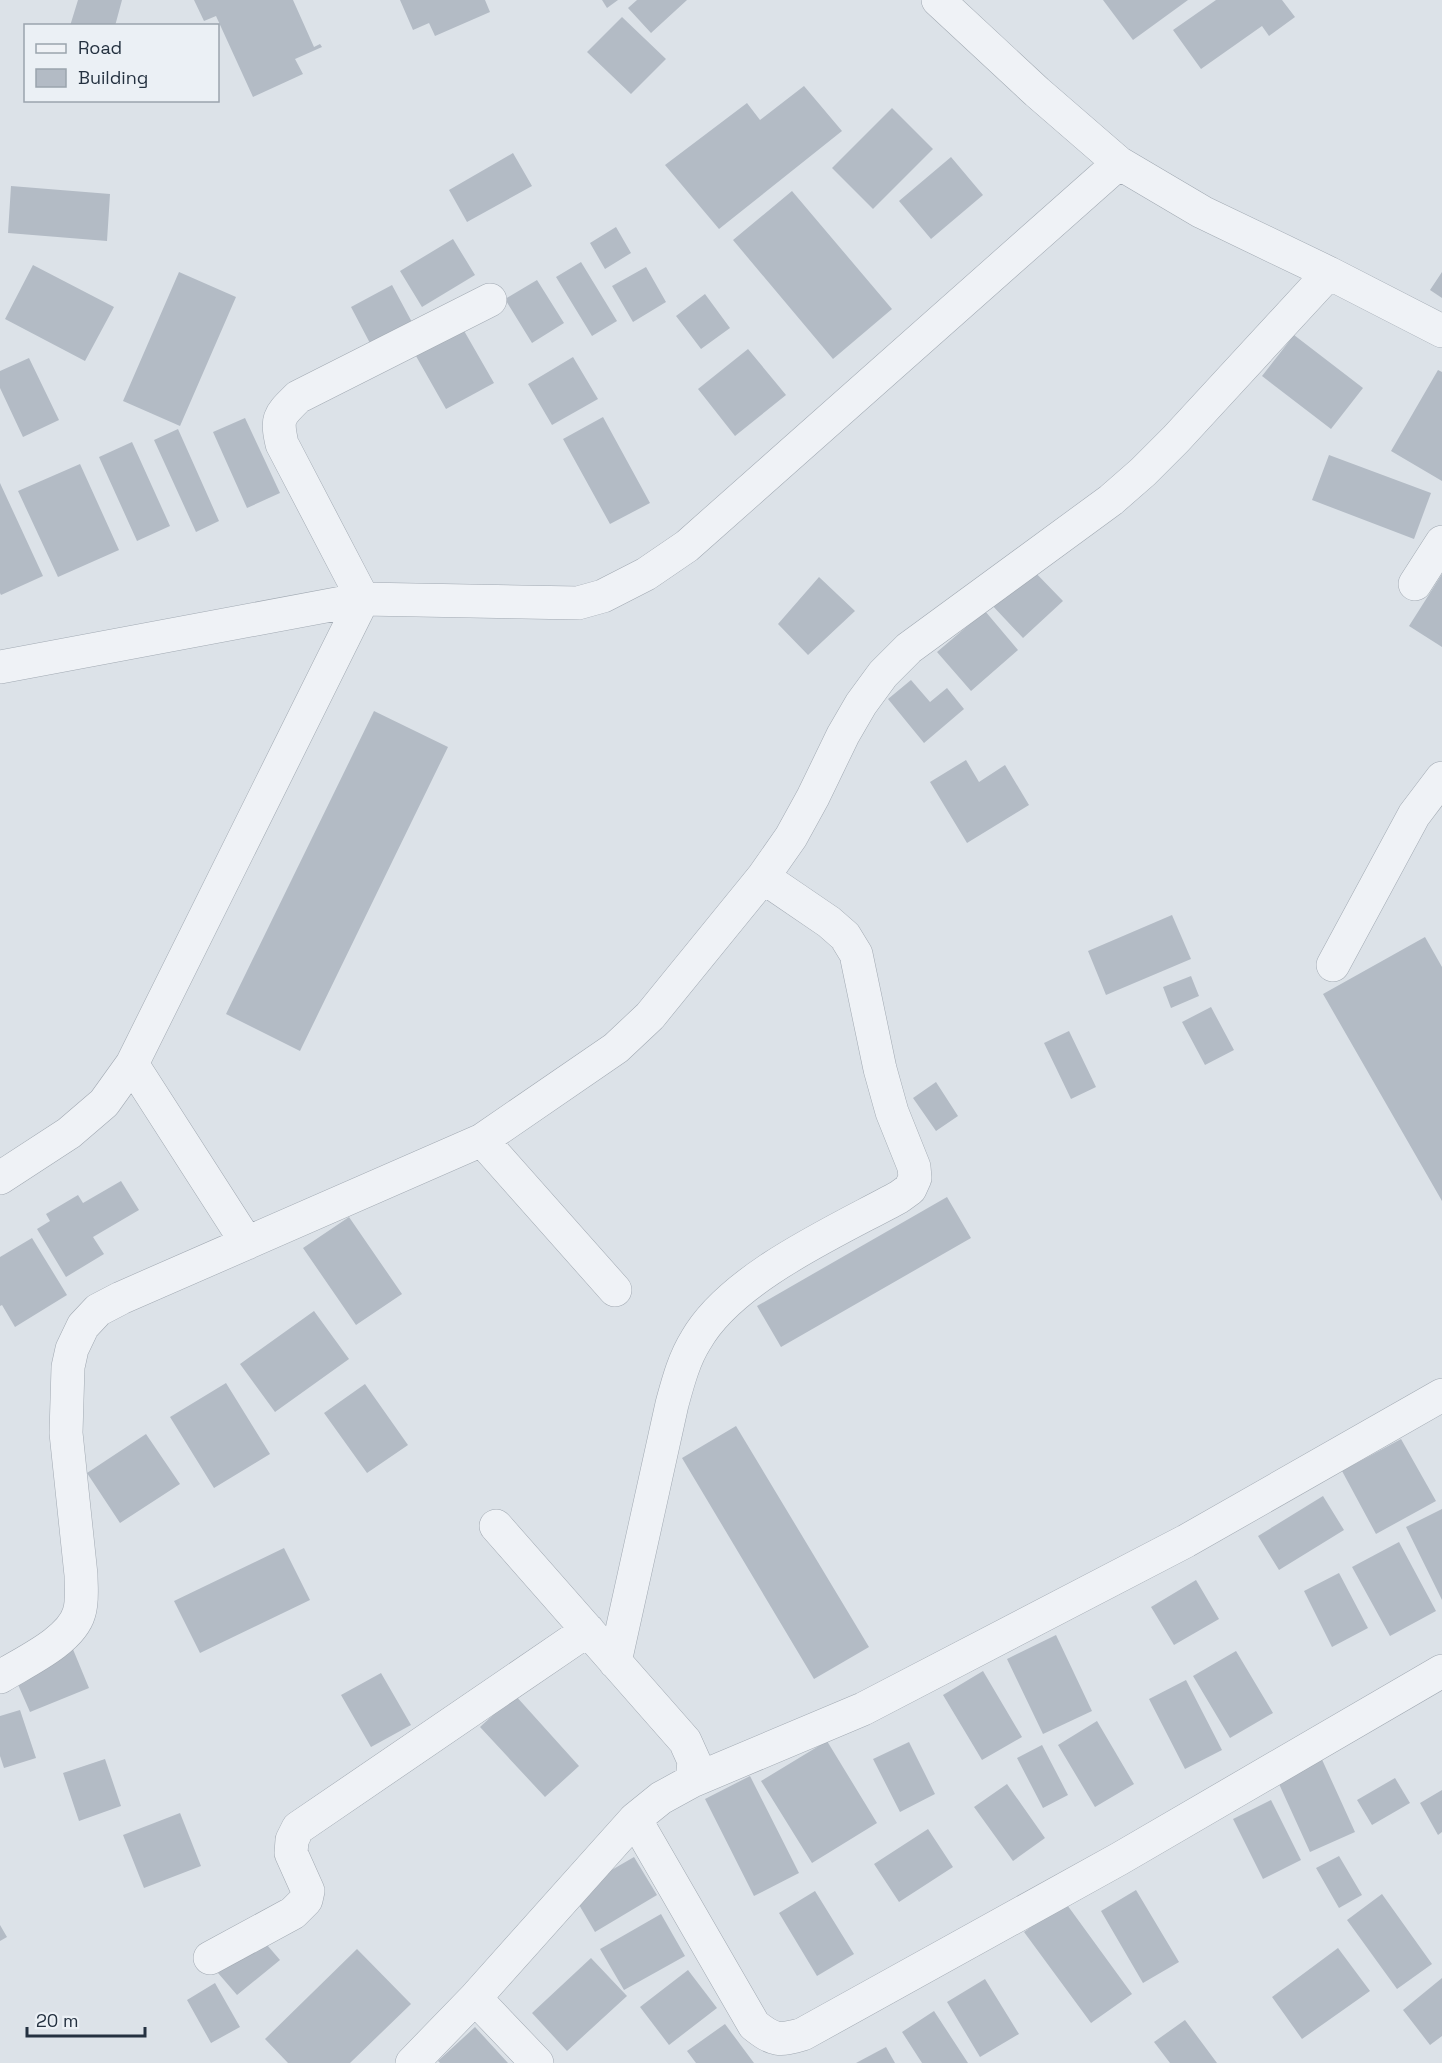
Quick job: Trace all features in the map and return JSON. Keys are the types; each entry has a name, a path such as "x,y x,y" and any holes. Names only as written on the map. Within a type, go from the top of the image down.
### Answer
{"street":[{"path":"938,0 1119,164 1202,212 1442,331"},
{"path":"0,667 363,599 578,603 603,596 646,574 687,546 1119,164"},
{"path":"0,1677 56,1642 70,1630 79,1614 81,1575 66,1433 68,1367 72,1349 83,1326 98,1310 247,1242 482,1140 616,1048 650,1016 763,878 791,837 861,704 883,674 909,648 1102,507 1143,472 1329,273"},
{"path":"363,599 282,444 277,425 284,411 298,397 490,300"},
{"path":"1415,584 1442,542"},
{"path":"0,1178 69,1133 104,1102 132,1064 363,599"},
{"path":"1333,965 1414,815 1442,778"},
{"path":"615,1662 669,1414 682,1368 696,1338 718,1311 754,1279 801,1250 899,1197 910,1189 915,1178 914,1167 892,1112 880,1070 856,954 845,936 829,922 763,878"},
{"path":"132,1064 247,1242"},
{"path":"482,1140 615,1290"},
{"path":"412,2063 475,1998 635,1819 661,1798 692,1781 863,1709 1186,1541 1442,1395"},
{"path":"496,1526 685,1741 694,1761 692,1781"},
{"path":"210,1958 293,1913 306,1900 308,1891 291,1853 292,1840 298,1828 588,1630"},
{"path":"635,1819 754,2025 768,2035 783,2040 803,2034 1109,1864 1442,1671"},
{"path":"475,1998 537,2063"}],"building":[{"path":"78,0 122,0 116,24 71,24"},
{"path":"194,0 293,0 314,47 320,44 322,47 295,59 303,74 253,97 216,16 204,21"},
{"path":"400,0 485,0 490,12 435,36 429,23 413,30"},
{"path":"602,0 618,0 607,8"},
{"path":"637,0 687,0 651,33 628,8"},
{"path":"1103,0 1188,0 1133,40"},
{"path":"1216,0 1282,0 1295,17 1269,36 1262,26 1201,69 1173,30"},
{"path":"622,17 666,59 631,94 587,52"},
{"path":"804,86 842,131 719,229 665,165 747,103 760,120"},
{"path":"892,108 933,149 873,209 832,168"},
{"path":"513,153 532,186 467,222 449,190"},
{"path":"951,157 983,195 931,239 899,201"},
{"path":"11,186 110,194 107,241 8,233"},
{"path":"792,191 892,309 833,359 733,240"},
{"path":"616,227 631,253 605,269 590,243"},
{"path":"453,239 475,275 422,307 400,271"},
{"path":"581,262 617,321 592,336 556,277"},
{"path":"33,265 114,307 85,361 5,319"},
{"path":"646,267 666,302 633,322 612,286"},
{"path":"179,272 236,297 180,426 123,401"},
{"path":"1442,272 1442,298 1430,290"},
{"path":"537,280 564,323 532,343 505,299"},
{"path":"392,285 413,324 372,347 351,307"},
{"path":"705,294 730,328 701,349 676,316"},
{"path":"459,322 494,383 446,409 412,349"},
{"path":"1294,335 1363,388 1331,429 1262,376"},
{"path":"748,349 786,395 735,436 698,389"},
{"path":"573,357 598,399 552,425 528,384"},
{"path":"29,358 59,420 23,437 0,388 0,371"},
{"path":"1438,370 1442,372 1442,481 1391,451"},
{"path":"603,417 650,503 610,524 563,439"},
{"path":"245,418 280,493 247,508 213,432"},
{"path":"178,429 219,521 196,532 154,440"},
{"path":"132,442 170,526 137,541 99,457"},
{"path":"1329,455 1431,493 1414,539 1312,500"},
{"path":"80,464 119,550 58,577 18,491"},
{"path":"0,483 43,576 1,595 0,593"},
{"path":"1030,567 1063,601 1023,638 990,603"},
{"path":"1442,574 1442,647 1409,626"},
{"path":"819,577 855,611 808,655 778,624"},
{"path":"985,611 1018,650 971,691 937,652"},
{"path":"911,680 930,702 947,688 964,709 924,743 888,699"},
{"path":"374,711 448,747 300,1051 226,1014"},
{"path":"966,760 979,782 1005,765 1029,805 967,843 930,782"},
{"path":"1172,915 1191,959 1106,995 1088,951"},
{"path":"1425,937 1442,967 1442,1201 1323,994"},
{"path":"1191,976 1199,996 1171,1008 1163,987"},
{"path":"1211,1007 1234,1050 1205,1065 1182,1022"},
{"path":"1069,1031 1096,1087 1071,1099 1044,1043"},
{"path":"936,1082 958,1116 936,1131 913,1098"},
{"path":"121,1181 139,1210 93,1237 104,1254 66,1277 37,1229 50,1221 46,1214 78,1195 83,1203"},
{"path":"947,1197 971,1238 781,1347 757,1306"},
{"path":"349,1217 402,1294 356,1325 303,1248"},
{"path":"32,1238 67,1295 15,1327 2,1305 0,1306 0,1257"},
{"path":"314,1311 349,1359 275,1412 240,1364"},
{"path":"226,1383 270,1454 214,1488 170,1417"},
{"path":"365,1384 408,1445 367,1473 324,1413"},
{"path":"736,1426 869,1647 814,1679 682,1458"},
{"path":"146,1434 180,1484 120,1523 87,1473"},
{"path":"1401,1439 1436,1501 1376,1534 1342,1471"},
{"path":"1323,1496 1344,1530 1279,1570 1258,1536"},
{"path":"1442,1509 1442,1600 1406,1527"},
{"path":"1399,1542 1436,1611 1390,1636 1352,1567"},
{"path":"284,1548 310,1600 200,1653 174,1601"},
{"path":"1339,1573 1368,1628 1332,1647 1304,1591"},
{"path":"1196,1580 1219,1619 1174,1645 1151,1607"},
{"path":"1056,1635 1092,1711 1043,1734 1007,1659"},
{"path":"72,1647 89,1688 30,1712 12,1671"},
{"path":"1236,1651 1273,1713 1230,1738 1193,1676"},
{"path":"983,1671 1022,1737 982,1760 943,1695"},
{"path":"381,1673 411,1725 371,1747 341,1695"},
{"path":"1186,1680 1222,1750 1185,1769 1149,1699"},
{"path":"515,1695 579,1766 545,1797 480,1727"},
{"path":"20,1710 36,1758 4,1768 0,1756 0,1716"},
{"path":"1097,1721 1134,1784 1095,1807 1058,1745"},
{"path":"827,1741 877,1823 812,1863 761,1781"},
{"path":"909,1742 935,1794 900,1812 873,1759"},
{"path":"1042,1745 1068,1795 1043,1808 1017,1758"},
{"path":"1319,1753 1355,1832 1310,1852 1274,1773"},
{"path":"105,1759 121,1806 79,1821 63,1773"},
{"path":"750,1776 799,1873 754,1896 705,1799"},
{"path":"1395,1778 1410,1803 1372,1825 1357,1800"},
{"path":"1007,1784 1045,1838 1013,1861 974,1807"},
{"path":"1442,1790 1442,1832 1438,1835 1420,1803"},
{"path":"1271,1800 1301,1860 1263,1879 1233,1819"},
{"path":"180,1813 201,1866 144,1888 123,1835"},
{"path":"928,1829 953,1867 899,1902 874,1864"},
{"path":"1339,1856 1362,1895 1339,1908 1316,1868"},
{"path":"634,1857 657,1895 595,1932 572,1893"},
{"path":"1136,1890 1179,1962 1143,1983 1101,1911"},
{"path":"815,1891 854,1954 817,1976 779,1913"},
{"path":"1382,1894 1432,1964 1397,1989 1347,1920"},
{"path":"1065,1902 1132,1994 1091,2023 1024,1932"},
{"path":"661,1914 685,1956 624,1990 600,1949"},
{"path":"0,1925 7,1937 0,1941"},
{"path":"261,1938 280,1960 237,1995 218,1973"},
{"path":"1338,1948 1370,1991 1302,2039 1272,1997"},
{"path":"357,1949 411,2004 350,2063 288,2063 265,2039"},
{"path":"591,1958 627,1996 567,2051 532,2013"},
{"path":"688,1970 717,2008 669,2045 640,2007"},
{"path":"1442,1978 1442,2036 1430,2045 1403,2010"},
{"path":"985,1979 1019,2034 980,2057 947,2002"},
{"path":"215,1983 240,2027 211,2043 187,2000"},
{"path":"934,2011 968,2063 922,2063 902,2032"},
{"path":"1185,2020 1217,2063 1170,2063 1154,2042"},
{"path":"725,2024 754,2063 696,2063 687,2051"},
{"path":"475,2027 508,2063 440,2063 438,2061"},
{"path":"886,2047 895,2063 856,2063"}]}
